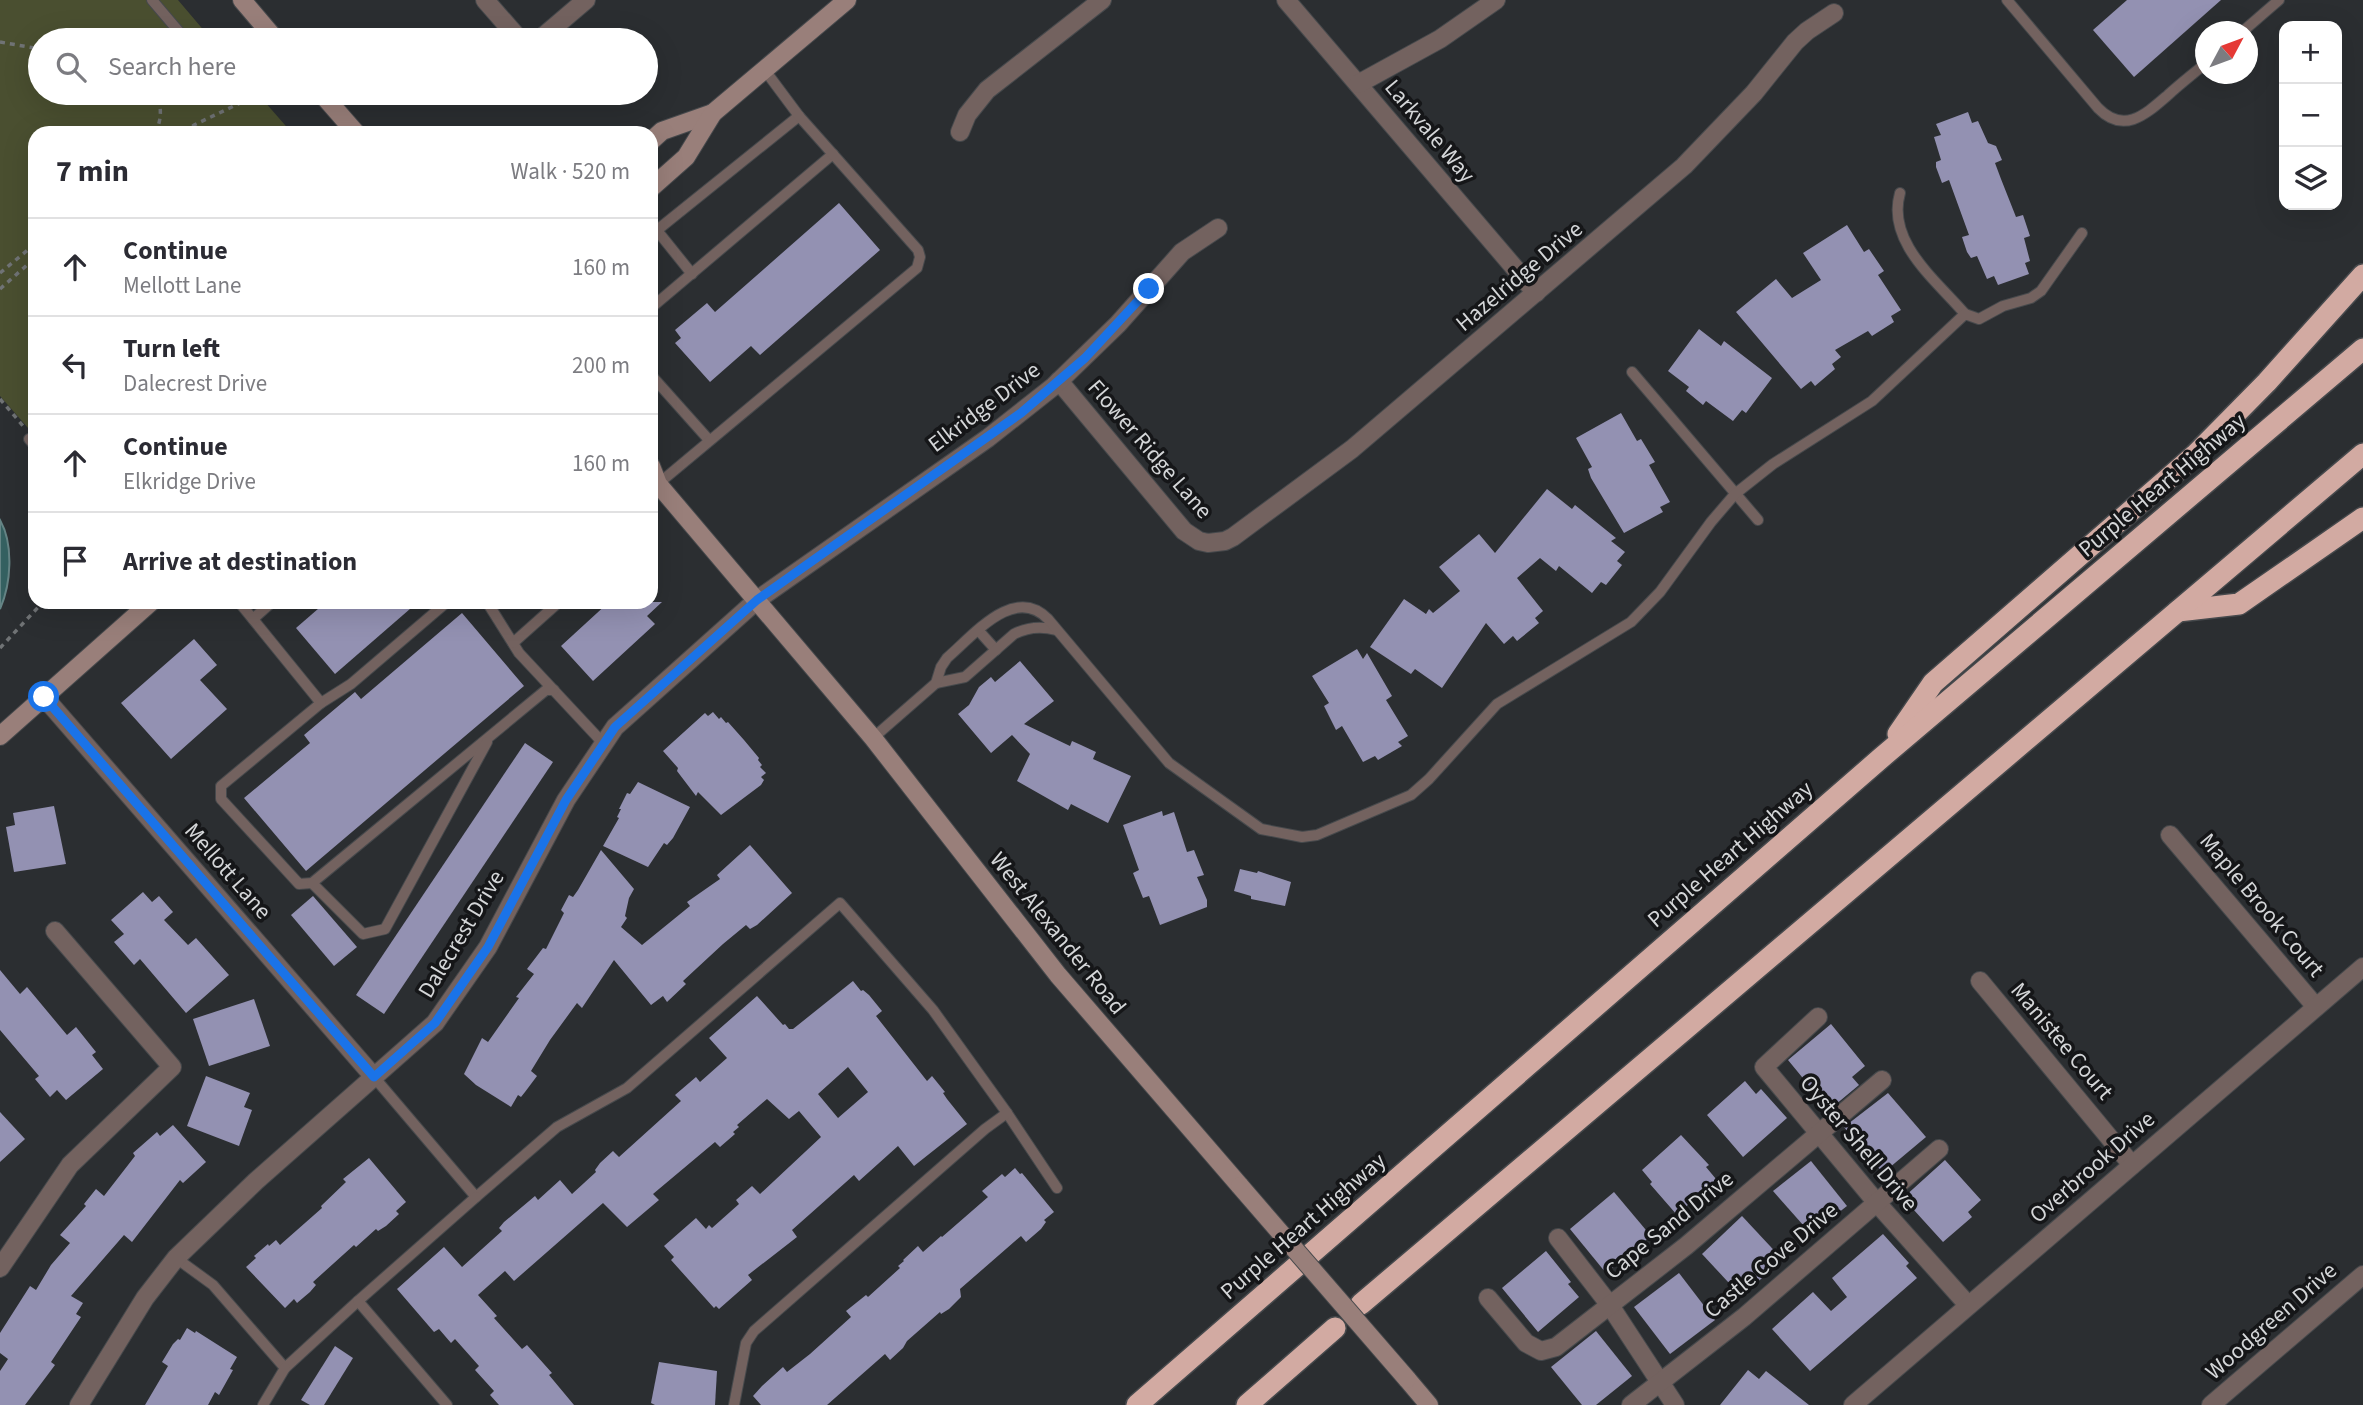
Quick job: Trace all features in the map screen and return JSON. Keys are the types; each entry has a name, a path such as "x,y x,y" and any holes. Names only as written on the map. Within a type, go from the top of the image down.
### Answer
{"highway":[{"path":"1881,758 1933,683 2195,455 2267,382 2363,275"},
{"name":"Purple Heart Highway","path":"1137,1405 1881,758 2363,349"},
{"path":"1361,1304 2363,454"},
{"path":"2178,611 2239,604 2363,519"},
{"path":"1247,1405 1335,1328"}],"main road":[{"path":"242,0 264,28"},
{"path":"658,182 686,158 713,113 847,0"},
{"path":"332,105 350,126"},
{"path":"658,135 713,113"},
{"name":"West Alexander Road","path":"658,485 873,738 1049,964 1429,1405"},
{"path":"0,736 143,609"}],"street":[{"path":"485,0 510,28"},
{"path":"553,28 586,0"},
{"path":"960,132 967,115 986,90 1102,0"},
{"name":"Larkvale Way","path":"1286,0 1536,293"},
{"path":"1358,84 1440,39 1496,0"},
{"name":"Hazelridge Drive","path":"1208,543 1233,537 1343,457 1685,166 1754,93 1794,42 1834,13"},
{"name":"Elkridge Drive","path":"757,600 988,438 1059,381 1118,324 1182,252 1218,228"},
{"name":"Flower Ridge Lane","path":"1059,381 1184,531 1199,541 1208,543"},
{"name":"Dalecrest Drive","path":"79,1405 145,1298 176,1258 256,1181 435,1023 480,958 566,800 615,727 757,600"},
{"name":"Mellott Lane","path":"44,697 374,1077"},
{"name":"Maple Brook Court","path":"2170,835 2316,1007"},
{"path":"0,1268 7,1241 70,1165 172,1067 55,931"},
{"name":"Overbrook Drive","path":"1853,1405 2363,967"},
{"name":"Manistee Court","path":"1980,981 2132,1165"},
{"name":"Oyster Shell Drive","path":"1818,1017 1763,1067 1877,1203 1968,1305"},
{"name":"Cape Sand Drive","path":"1488,1298 1526,1343 1541,1351 1556,1348 1686,1246 1882,1080"},
{"name":"Castle Cove Drive","path":"1631,1405 1744,1317 1939,1149"},
{"path":"1558,1238 1609,1304 1675,1405"},
{"name":"Woodgreen Drive","path":"2211,1405 2363,1275"}],"lane":[{"path":"152,0 176,28"},
{"path":"2007,0 2098,108 2118,120 2135,120 2142,116 2195,72"},
{"path":"2255,21 2279,0"},
{"path":"658,480 917,268 920,257 918,250 799,116 764,69"},
{"path":"658,225 799,116"},
{"path":"658,302 833,154"},
{"path":"1900,192 1897,221 1905,243 1965,314 1979,320 2003,306 2036,295 2082,233"},
{"path":"658,235 692,274"},
{"path":"936,684 947,658 1006,610 1025,606 1042,613 1169,763 1261,829 1310,836 1411,795 1497,704 1631,622 1660,592 1735,494 1773,464 1872,401 1965,314"},
{"path":"1632,372 1758,520"},
{"path":"658,384 709,440"},
{"path":"245,609 321,703"},
{"path":"253,619 264,609"},
{"path":"439,609 351,684 321,703 220,786 221,799 299,884 313,883 546,691 554,690"},
{"path":"491,609 519,653 603,743"},
{"path":"513,643 551,609"},
{"path":"873,738 936,684 965,677 1022,630 1040,627 1057,630"},
{"path":"979,631 996,650"},
{"path":"313,883 363,934 385,929 490,737"},
{"path":"263,1405 285,1368 557,1127 627,1088 840,903 933,1010 1057,1188"},
{"path":"374,1077 476,1198"},
{"path":"734,1405 746,1343 754,1331 985,1129 1007,1113"},
{"path":"176,1258 214,1284 285,1368"},
{"path":"358,1301 447,1405"}],"path":[{"path":"0,42 28,47"},
{"path":"157,126 159,105"},
{"path":"193,126 236,105"},
{"path":"0,273 28,250"},
{"path":"0,289 28,264"},
{"path":"0,648 36,609"}],"green space":[{"path":"0,0 178,0 202,28 28,28 28,105 268,105 286,126 28,126 28,428 0,396"}],"water":[{"path":"0,520 9,553 9,576 0,609"}],"building":[{"path":"2127,0 2221,0 2134,77 2093,30"},
{"path":"1968,112 1972,123 1978,121 1988,143 1996,146 2002,160 1995,163 2001,179 2016,217 2023,215 2030,236 2024,238 2030,261 2025,263 2029,274 1998,285 1994,276 1987,279 1977,256 1971,258 1967,252 1962,237 1969,235 1949,180 1942,183 1936,167 1936,162 1941,160 1934,137 1941,135 1936,124"},
{"path":"839,203 880,250 760,355 751,346 710,382 675,343 681,338 675,330 707,303 715,312"},
{"path":"1847,225 1864,252 1869,249 1884,271 1878,275 1901,310 1891,316 1894,322 1872,336 1868,331 1835,350 1841,357 1832,364 1835,369 1815,386 1811,381 1801,389 1736,312 1776,279 1792,298 1821,280 1803,253"},
{"path":"1699,329 1721,346 1724,341 1772,378 1746,413 1742,410 1733,421 1706,401 1703,405 1686,391 1689,387 1668,371"},
{"path":"1621,413 1637,441 1641,439 1655,462 1649,465 1670,502 1660,507 1663,512 1624,533 1591,478 1588,469 1592,467 1576,438"},
{"path":"1547,489 1572,509 1575,505 1616,538 1611,541 1625,552 1617,561 1622,565 1606,585 1601,582 1592,593 1559,566 1556,571 1540,558 1517,578 1543,611 1535,618 1539,623 1517,641 1513,636 1504,644 1486,623 1442,688 1415,669 1411,674 1370,647 1404,599 1426,614 1429,609 1433,613 1460,591 1439,567 1479,534 1495,553"},
{"path":"318,609 410,609 335,674 296,628"},
{"path":"601,609 654,609 647,616 655,624 593,681 561,646"},
{"path":"462,613 524,686 306,871 244,798 310,743 304,735 355,692 361,699"},
{"path":"194,639 217,665 200,680 227,709 171,759 121,703"},
{"path":"1357,649 1363,659 1367,653 1392,696 1386,700 1408,736 1398,742 1402,746 1378,760 1375,756 1363,762 1342,726 1336,730 1324,706 1329,703 1312,676"},
{"path":"1020,661 1054,701 1024,724 1070,746 1072,741 1096,752 1093,759 1131,776 1108,823 1071,804 1068,810 1017,781 1030,754 1012,735 991,753 958,714 969,705 979,687 991,677 995,682"},
{"path":"713,712 719,719 721,717 728,722 744,740 759,758 762,765 760,767 766,773 761,777 764,780 761,785 721,815 698,792 696,796 663,751 705,713 708,716"},
{"path":"525,743 553,762 384,1014 356,995"},
{"path":"638,782 690,807 673,838 667,845 664,843 648,867 603,846 619,818 619,809 627,793 630,794"},
{"path":"54,806 66,864 14,872 6,827 15,825 13,813"},
{"path":"1162,811 1163,816 1174,812 1187,852 1194,850 1204,875 1197,877 1207,900 1207,907 1160,925 1149,896 1143,898 1133,873 1139,870 1123,825"},
{"path":"750,845 792,893 757,925 750,929 746,925 723,944 683,981 686,984 667,1002 663,996 651,1005 614,960 582,1008 577,1003 550,1040 531,1071 537,1076 521,1097 518,1095 511,1107 476,1085 464,1074 482,1038 488,1042 534,974 527,969 543,948 546,949 564,913 561,910 569,895 573,897 578,890 601,850 634,889 629,898 625,916 627,918 621,927 642,945 690,906 687,902 720,879 717,875"},
{"path":"1240,869 1258,871 1291,882 1285,906 1251,899 1251,896 1234,891"},
{"path":"143,892 152,902 159,896 173,912 164,920 188,945 196,938 229,975 186,1013 140,959 134,965 114,942 124,934 111,920"},
{"path":"313,896 357,947 334,966 291,915"},
{"path":"0,970 20,994 27,987 67,1035 76,1027 96,1052 92,1055 103,1069 66,1100 57,1090 50,1097 35,1079 39,1076 0,1030"},
{"path":"853,981 882,1011 876,1016 927,1081 932,1076 967,1124 914,1166 898,1146 859,1181 854,1175 792,1230 797,1237 748,1275 752,1280 719,1309 716,1306 714,1308 671,1260 674,1257 664,1246 696,1218 706,1229 709,1225 712,1228 739,1204 736,1200 752,1186 760,1194 821,1137 799,1111 789,1119 767,1099 737,1125 739,1127 733,1132 735,1134 720,1147 715,1142 653,1194 659,1200 627,1227 603,1203 514,1281 505,1271 478,1295 497,1316 494,1318 522,1349 527,1345 552,1373 549,1375 574,1405 499,1405 490,1395 494,1391 475,1370 479,1366 455,1339 451,1343 439,1329 434,1332 397,1289 444,1247 462,1267 502,1231 499,1228 504,1222 535,1196 538,1200 560,1180 572,1194 596,1172 600,1163 613,1151 619,1157 681,1101 675,1095 696,1077 700,1082 727,1058 709,1038 757,996 783,1025 793,1029","holes":["848,1067 868,1092 838,1118 818,1094"]},
{"path":"254,999 270,1046 209,1066 193,1019"},
{"path":"1831,1024 1865,1066 1852,1077 1859,1085 1829,1110 1788,1060"},
{"path":"206,1076 250,1093 244,1107 252,1110 239,1146 187,1126"},
{"path":"1745,1081 1756,1094 1761,1089 1787,1118 1743,1157 1707,1115"},
{"path":"1888,1093 1926,1137 1883,1173 1844,1127"},
{"path":"0,1112 25,1139 0,1162"},
{"path":"173,1125 206,1162 183,1183 180,1180 132,1242 124,1235 71,1296 83,1303 76,1314 81,1317 51,1362 55,1365 25,1405 0,1405 0,1371 8,1359 0,1353 0,1333 30,1286 36,1290 51,1265 70,1243 60,1235 86,1206 84,1204 96,1189 104,1196 135,1156 133,1153 157,1132 160,1136"},
{"path":"1681,1135 1709,1165 1706,1167 1716,1179 1677,1215 1650,1184 1652,1182 1642,1170"},
{"path":"369,1158 406,1202 396,1211 399,1214 386,1226 378,1231 376,1229 356,1247 354,1245 313,1282 316,1285 310,1292 297,1303 294,1299 285,1308 246,1267 268,1244 269,1246 276,1240 280,1245 322,1208 346,1182 343,1179"},
{"path":"1945,1160 1981,1200 1968,1212 1972,1217 1943,1242 1903,1198"},
{"path":"1811,1161 1847,1206 1811,1234 1773,1191"},
{"path":"1015,1168 1054,1212 1044,1220 1046,1222 1041,1229 1026,1242 1021,1236 960,1289 961,1297 949,1309 941,1314 940,1312 890,1360 885,1354 827,1405 761,1405 753,1396 762,1386 783,1367 787,1372 810,1354 851,1317 846,1311 866,1295 868,1297 900,1268 898,1266 918,1246 923,1252 942,1237 988,1197 982,1191 1002,1174 1005,1177"},
{"path":"1614,1192 1651,1236 1606,1273 1570,1229"},
{"path":"1742,1216 1782,1259 1742,1297 1702,1254"},
{"path":"1883,1234 1909,1263 1906,1266 1917,1278 1810,1371 1772,1329 1813,1292 1831,1311 1847,1297 1832,1278"},
{"path":"1546,1251 1571,1282 1568,1284 1579,1297 1538,1332 1502,1288"},
{"path":"1679,1273 1715,1320 1670,1354 1634,1307"},
{"path":"187,1328 237,1357 230,1369 233,1370 219,1395 215,1392 208,1405 145,1405 168,1366 162,1362"},
{"path":"1596,1331 1632,1376 1596,1405 1582,1405 1551,1367"},
{"path":"335,1346 353,1358 324,1405 310,1405 301,1400"},
{"path":"659,1362 717,1371 715,1405 651,1403"},
{"path":"1748,1370 1759,1379 1766,1371 1809,1405 1720,1405"}],"route":[{"path":"44,697 374,1077 435,1023 488,947 566,800 615,727 757,600 988,438 1054,386 1085,358 1149,289"}]}
